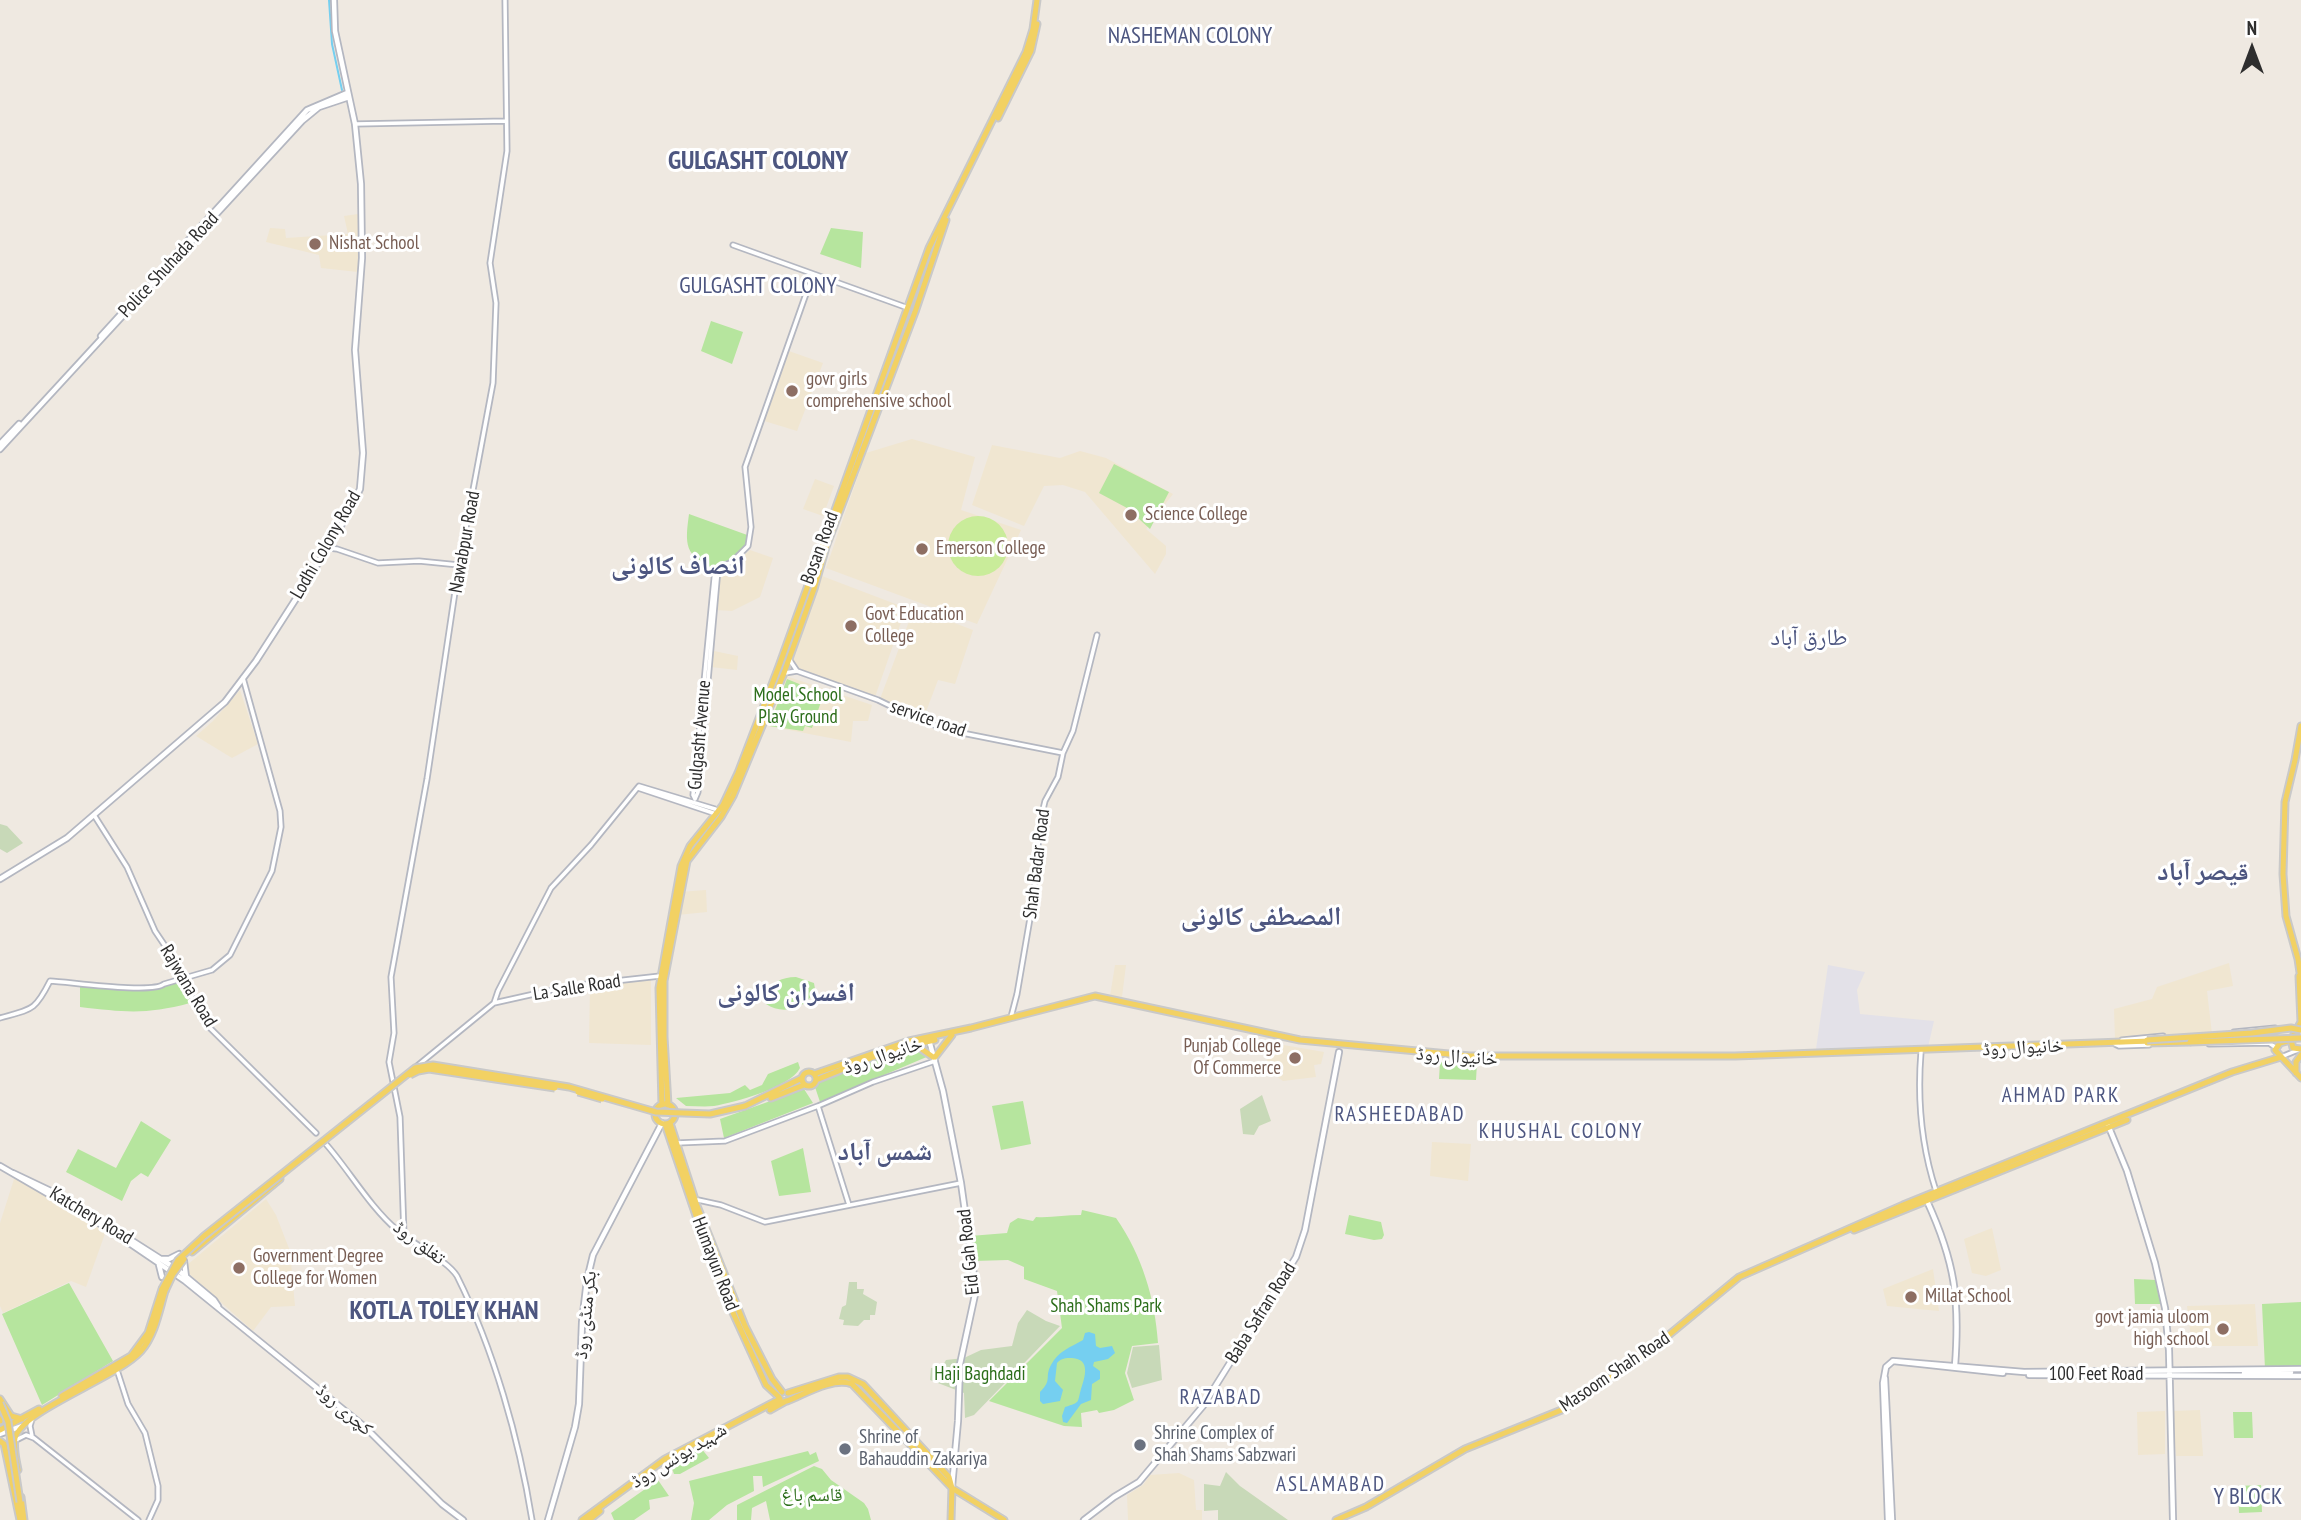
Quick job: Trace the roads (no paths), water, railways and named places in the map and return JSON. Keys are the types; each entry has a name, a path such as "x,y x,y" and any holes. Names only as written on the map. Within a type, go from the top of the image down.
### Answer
{"main road":[{"name":"Lodhi Colony Road","path":"0,879 53,848 216,710 256,661 355,501 362,476 363,453 355,360 362,258 361,184 355,124 335,31 334,0"},
{"name":"Bosan Road","path":"665,1105 660,976 684,858 728,797 799,622 931,242 1026,51 1038,0"},
{"name":"Bosan Road","path":"891,361 915,312 921,287 945,221 1031,51 1035,38 1038,0"},
{"name":"Police Shuhada Road","path":"0,447 247,179 307,110 348,95"},
{"name":"Bosan Road","path":"665,1105 664,988 686,867 692,853 721,817 733,796 784,673 799,622"},
{"path":"2301,726 2285,802 2283,874 2286,916 2301,979"},
{"path":"2284,853 2289,918 2301,959"},
{"path":"2284,853 2281,903 2298,972 2301,1017 2300,1031 2291,1040 2275,1047 2276,1053 2299,1076"},
{"name":"خانیوال روڈ","path":"815,1077 893,1049 1095,996 1300,1040 1470,1056 1735,1056 1877,1052 2190,1042 2300,1031"},
{"name":"خانیوال روڈ","path":"931,1039 1083,999 1103,998 1297,1043 1476,1059 1739,1059 2199,1040 2300,1031"},
{"path":"2128,1041 2291,1028 2300,1031"},
{"path":"914,1044 935,1058 952,1035"},
{"path":"842,1066 894,1045 931,1039"},
{"name":"Eid Gah Road","path":"931,1039 961,1183 976,1290 960,1364 952,1488"},
{"path":"2291,1040 2293,1048 2301,1049"},
{"name":"Baba Safran Road","path":"1084,1520 1139,1482 1202,1406 1296,1257 1306,1230 1339,1052"},
{"path":"2299,1076 2296,1062 2301,1055"},
{"name":"Masoom Shah Road","path":"1336,1520 1366,1507 1465,1449 1564,1409 1647,1353 1739,1277 1848,1230 2108,1126 2209,1081 2259,1062 2281,1057"},
{"path":"0,1436 131,1356 148,1333 163,1290 178,1260 204,1236 412,1070 433,1065 524,1079 588,1091 641,1108 673,1114 710,1114 745,1107"},
{"path":"0,1436 117,1371 135,1358 152,1333 163,1290 192,1252 288,1172 418,1071 429,1069 570,1090 671,1117 710,1116 745,1107 803,1082 812,1084 815,1077 807,1073 803,1082"},
{"path":"665,1105 673,1108 675,1114 665,1123 656,1115 657,1110 665,1105"},
{"name":"Humayun Road","path":"665,1123 677,1143 704,1222 753,1343 784,1397"},
{"name":"Humayun Road","path":"665,1123 708,1251 734,1315 766,1385 784,1397"},
{"name":"بکر منڈی روڈ","path":"548,1520 575,1427 580,1387 582,1322 591,1260 665,1123"},
{"path":"2108,1126 2127,1171 2160,1279 2169,1343 2173,1520"},
{"path":"677,1143 704,1222"},
{"name":"Katchery Road","path":"0,1166 112,1229 168,1267"},
{"name":"Masoom Shah Road","path":"1904,1208 1937,1192 1960,1186"},
{"path":"1927,1200 1951,1263 1957,1315 1955,1366"},
{"path":"162,1278 159,1261 179,1254"},
{"path":"170,1284 186,1279 184,1261"},
{"name":"کچری روڈ","path":"168,1267 366,1427 442,1504 463,1520"},
{"name":"100 Feet Road","path":"1890,1520 1884,1377 1886,1367 1893,1361 2024,1372 2301,1372"},
{"path":"2207,1373 2301,1372"},
{"path":"784,1397 836,1383 852,1384 952,1488 1004,1520"},
{"name":"شہید یونس روڈ","path":"582,1520 666,1459 784,1397"},
{"name":"شہید یونس روڈ","path":"589,1520 685,1451 784,1397"},
{"path":"0,1403 22,1424"},
{"path":"0,1403 6,1422 22,1520"},
{"path":"22,1424 15,1441 22,1520"},
{"path":"0,1436 8,1458 22,1520"},
{"path":"951,1520 952,1488"}],"street":[{"name":"Nawabpur Road","path":"404,1235 400,1117 389,1062 394,1033 391,977 427,779 459,565 493,383 496,303 491,263 507,151 505,0"},
{"path":"355,124 506,121"},
{"path":"733,245 908,309"},
{"path":"716,569 732,562 748,546 751,527 745,467 813,274"},
{"path":"333,539 337,549"},
{"path":"327,548 378,563 419,561 459,565"},
{"name":"Gulgasht Avenue","path":"716,569 698,792 695,799 716,569"},
{"name":"Shah Badar Road","path":"1011,1017 1034,895 1040,822 1045,801 1060,771 1063,753 1073,730 1097,635"},
{"path":"784,673 797,671 789,659"},
{"name":"service road","path":"797,671 878,700 919,720 952,731 1063,753"},
{"path":"0,1018 31,1008 44,997 50,981 153,988 212,970 230,955 270,877 280,832 280,811 243,678"},
{"name":"Gulgasht Avenue","path":"494,1003 548,892 639,787 714,811"},
{"name":"Rajwana Road","path":"94,815 127,867 155,931 186,979 194,1003 207,1025 316,1133"},
{"name":"La Salle Road","path":"494,1003 570,986 660,976"},
{"path":"412,1070 494,1003"},
{"name":"خانیوال روڈ","path":"2115,1043 2131,1038 2300,1031"},
{"path":"2115,1043 2119,1046 2269,1043 2275,1047"},
{"path":"2281,1057 2301,1049"},
{"path":"1921,1052 1920,1121 1928,1167 1937,1192"},
{"path":"677,1143 725,1141 935,1058"},
{"path":"818,1106 849,1205"},
{"name":"تغلق روڈ","path":"325,1143 392,1225 452,1269 465,1293 505,1403 524,1474 532,1520"},
{"path":"698,1200 721,1205 765,1222 961,1183"},
{"path":"118,1373 128,1404 145,1433 158,1486 158,1500 149,1520"},
{"path":"33,1418 30,1431 34,1438 138,1520"},
{"path":"15,1441 22,1436 34,1438"}],"water":[{"path":"1085,1333 1095,1334 1096,1346 1112,1346 1115,1353 1108,1359 1094,1362 1093,1366 1100,1371 1100,1379 1092,1384 1091,1400 1081,1404 1067,1423 1063,1422 1065,1407 1078,1400 1085,1374 1082,1362 1067,1358 1057,1363 1055,1381 1063,1390 1060,1401 1043,1404 1040,1401 1040,1392 1057,1356 1083,1340"}],"waterway":[{"path":"329,0 332,44 342,90"}],"place":[{"name":"Nishat School","path":"315,244"},
{"name":"govr girls comprehensive school","path":"792,391"},
{"name":"Science College","path":"1131,515"},
{"name":"Emerson College","path":"922,549"},
{"name":"Govt Education College","path":"851,626"},
{"name":"Punjab College Of Commerce","path":"1295,1058"},
{"name":"Government Degree College for Women","path":"239,1268"},
{"name":"Millat School","path":"1911,1297"},
{"name":"govt jamia uloom high school","path":"2223,1329"},
{"name":"Shrine Complex of Shah Shams Sabzwari","path":"1140,1445"},
{"name":"Shrine of Bahauddin Zakariya","path":"845,1449"}],"district":[{"name":"NASHEMAN COLONY","path":"1190,36"},
{"name":"GULGASHT COLONY","path":"758,162"},
{"name":"GULGASHT COLONY","path":"758,286"},
{"name":"انصاف کالونی","path":"678,567"},
{"name":"طارق آباد","path":"1809,638"},
{"name":"قیصر آباد","path":"2203,873"},
{"name":"المصطفی کالونی","path":"1261,918"},
{"name":"افسران کالونی","path":"786,994"},
{"name":"AHMAD PARK","path":"2061,1096"},
{"name":"RASHEEDABAD","path":"1400,1115"},
{"name":"KHUSHAL COLONY","path":"1561,1132"},
{"name":"شمس آباد","path":"885,1153"},
{"name":"KOTLA TOLEY KHAN","path":"444,1312"},
{"name":"RAZABAD","path":"1221,1398"},
{"name":"ASLAMABAD","path":"1331,1485"},
{"name":"Y BLOCK","path":"2248,1497"}],"park label":[{"name":"Model School Play Ground","path":"798,707"},
{"name":"Shah Shams Park","path":"1106,1307"},
{"name":"Haji Baghdadi","path":"980,1375"},
{"name":"قاسم باغ","path":"812,1496"}]}
